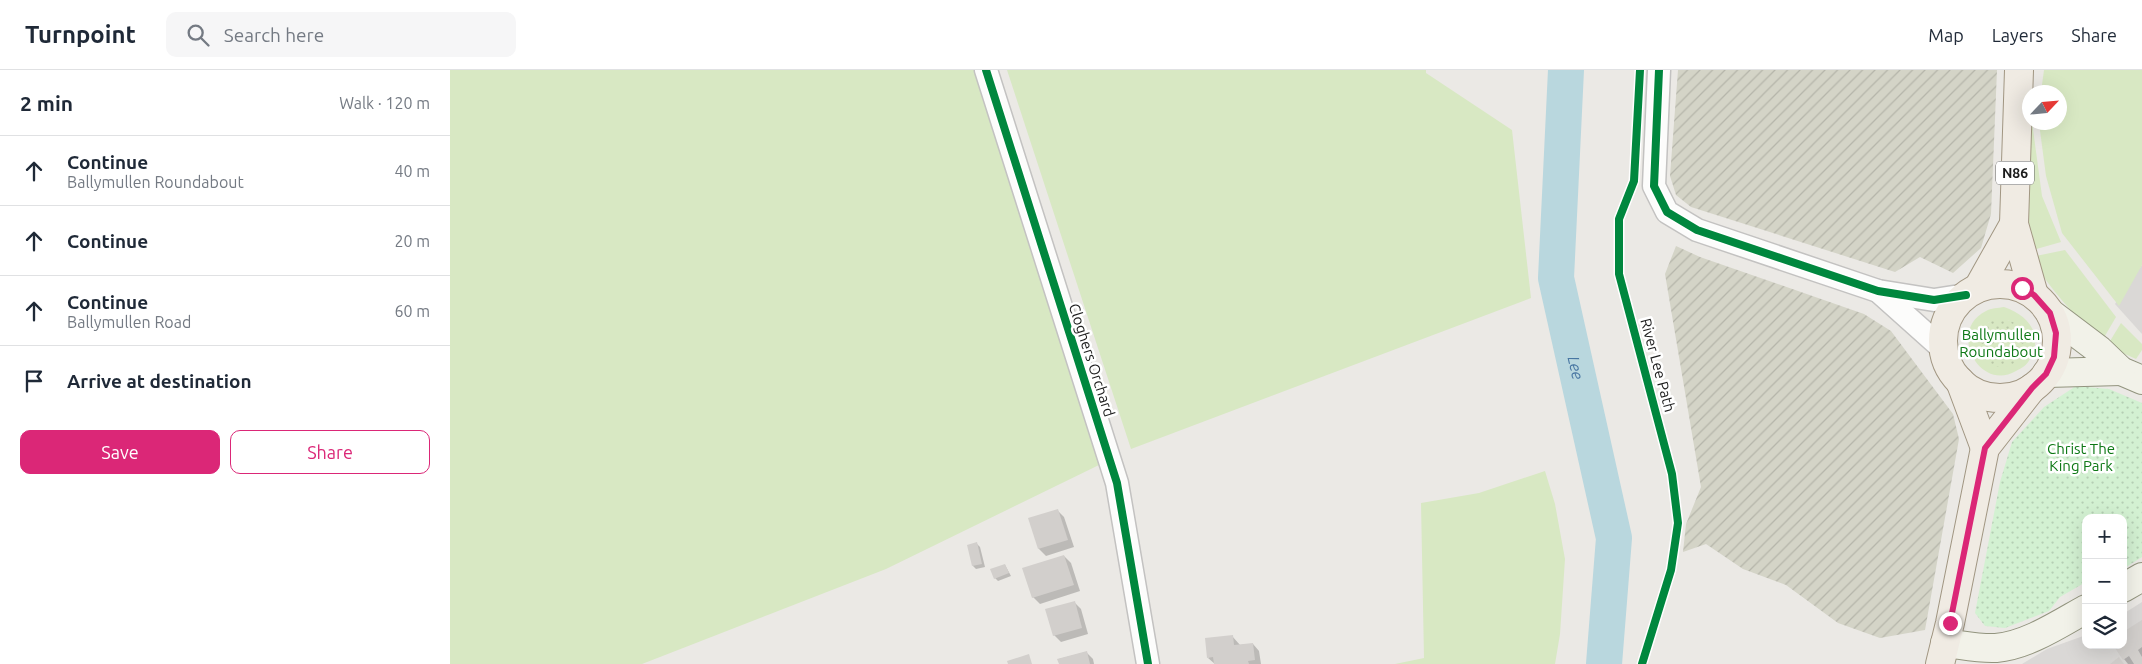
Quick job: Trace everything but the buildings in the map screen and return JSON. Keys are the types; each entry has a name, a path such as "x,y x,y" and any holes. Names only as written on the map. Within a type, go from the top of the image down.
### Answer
{"main road":[{"name":"N86","path":"1942,653 1985,448 2039,381 2054,357 2057,343 2056,333 2042,304 2014,224 2018,77"},
{"name":"N86","path":"1944,350 1943,337 1950,314 1972,292 2014,224"},
{"path":"1972,292 1996,284 2012,285 2042,304 2131,376"},
{"path":"1944,350 1948,363 1960,381 1985,448"},
{"path":"1960,381 1975,392 1999,398 2013,396 2039,381 2131,376"},
{"path":"2127,586 2142,577"},
{"path":"1942,653 2014,645 2051,629 2082,611"}],"street":[{"name":"Cloghers Orchard","path":"986,70 1117,484 1148,664"},
{"path":"1659,70 1654,186 1667,212 1697,230 1878,291 1934,300 1972,292"},
{"path":"1878,291 1944,350"},
{"path":"1989,664 2014,645"}],"shaded area":[{"path":"1678,70 1997,70 1991,214 1981,248 1953,273 1920,257 1895,272 1691,207 1676,195 1670,176"},
{"path":"1676,246 1700,257 1864,314 1891,331 1953,414 1959,439 1925,630 1880,638 1838,623 1786,585 1743,569 1706,544 1683,552 1686,524 1701,487 1665,274"},
{"path":"2142,265 2142,334 2115,304"},
{"path":"2142,602 2142,664 2022,664 2047,649 2082,636 2082,649 2127,649 2127,611"}],"green space":[{"path":"450,70 976,70 1099,465 886,569 642,664 450,664"},
{"path":"1007,70 1426,70 1426,73 1512,130 1531,298 1131,449"},
{"path":"2044,70 2142,70 2142,265 2119,306 2062,233 2046,176 2040,130 2067,130 2067,85 2042,85"},
{"path":"2032,130 2033,130 2042,196 2061,242 2029,251 2026,219"},
{"path":"2065,250 2116,317 2102,341 2063,302 2031,257"},
{"path":"2004,307 2026,320 2034,334 2035,341 2034,350 2026,365 2002,376 1990,374 1980,367 1972,356 1969,344 1969,331 1975,320 1988,310","holes":["2008,320 2020,330 2024,345 1980,331 1989,322"]},
{"name":"Ballymullen Roundabout","path":"2001,319 2010,321 2018,326 2023,334 2025,343 2023,352 2018,360 2010,365 2001,367 1992,365 1984,360 1979,352 1977,343 1979,334 1984,326 1992,321"},
{"path":"2121,323 2142,344 2142,350 2136,359 2107,346"},
{"name":"Christ The King Park","path":"2076,386 2109,389 2142,403 2142,557 2127,566 2127,514 2082,514 2082,584 2060,597 2049,611 2005,628 1985,626 1975,613 2000,482 2012,442 2044,407"},
{"path":"1545,471 1555,504 1565,559 1560,634 1555,664 1395,664 1424,658 1421,503 1479,493"}],"waterway":[{"name":"Lee","path":"1566,70 1556,278 1614,538 1604,664"}],"cycle path":[{"path":"986,70 1117,483 1148,664"},
{"name":"River Lee Path","path":"1640,70 1634,181 1619,219 1619,274 1672,474 1678,523 1671,570 1642,664"},
{"path":"1659,70 1654,186 1667,212 1697,230 1878,291 1934,300 1966,295"}],"route":[{"path":"1950,623 1985,448 2032,388 2046,374 2054,357 2057,343 2050,313 2034,295 2022,288"}]}
